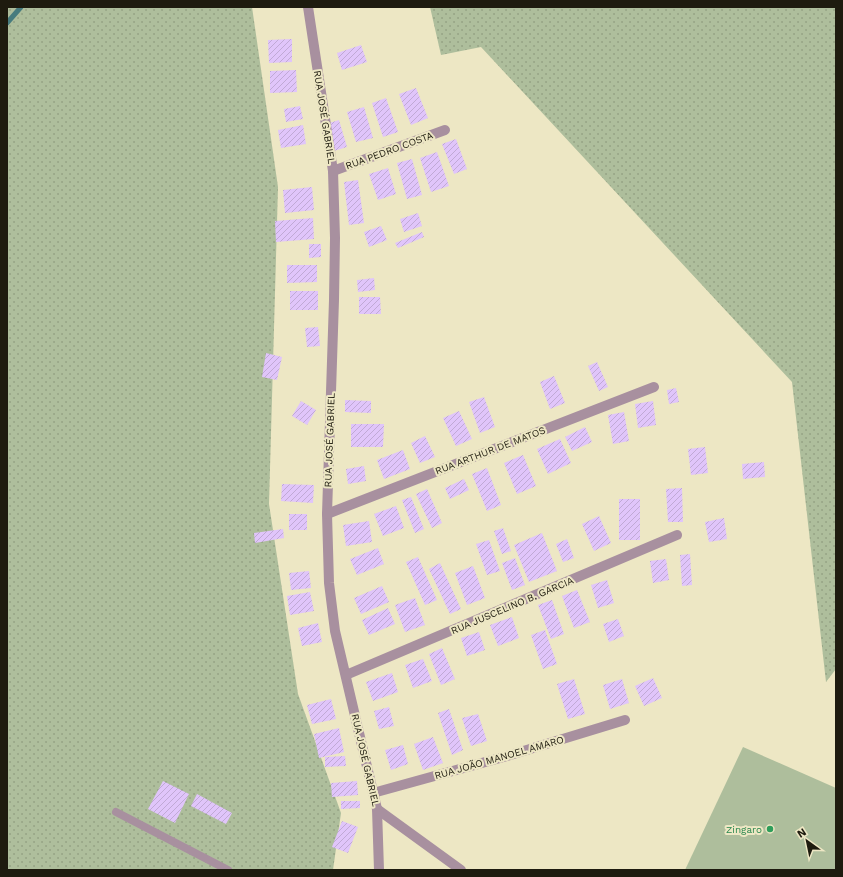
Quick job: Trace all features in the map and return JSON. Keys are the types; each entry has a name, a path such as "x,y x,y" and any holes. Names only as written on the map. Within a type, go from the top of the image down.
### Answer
{"street":[{"name":"RUA JOSÉ GABRIEL","path":"308,7 333,171 335,284 327,514 329,583 335,631 377,809 379,870"},
{"name":"RUA PEDRO COSTA","path":"333,171 445,130"},
{"name":"RUA ARTHUR DE MATOS","path":"327,514 654,387"},
{"name":"RUA JUSCELINO B. GARCIA","path":"346,675 677,535"},
{"name":"RUA JOÃO MANOEL AMARO","path":"373,794 507,756 625,720"},
{"path":"377,809 461,870"}],"lane":[{"path":"116,812 228,870"}],"green space":[{"path":"7,7 252,7 278,187 269,504 298,694 341,813 333,870 7,870"},
{"path":"430,7 836,7 836,669 826,682 792,382 481,47 441,55"},
{"name":"Zingaro","path":"743,747 836,788 836,870 685,870"}],"building":[{"path":"292,39 292,62 269,63 268,40"},
{"path":"361,45 367,62 342,70 337,53"},
{"path":"296,70 297,92 270,93 270,71"},
{"path":"416,88 428,118 411,125 399,94"},
{"path":"386,98 398,132 383,137 372,103"},
{"path":"300,106 303,119 286,122 284,109"},
{"path":"364,107 373,138 356,142 347,112"},
{"path":"339,120 347,147 334,151 326,124"},
{"path":"303,125 306,144 281,148 278,130"},
{"path":"456,139 467,169 454,174 442,144"},
{"path":"437,152 449,186 431,192 420,158"},
{"path":"412,159 422,195 407,199 397,163"},
{"path":"388,168 396,194 378,200 369,174"},
{"path":"358,180 364,223 349,225 344,182"},
{"path":"312,187 314,210 285,213 283,190"},
{"path":"418,213 422,226 404,232 400,219"},
{"path":"313,218 314,239 276,242 275,221"},
{"path":"381,226 387,240 369,247 364,232"},
{"path":"422,232 424,237 398,248 395,243"},
{"path":"309,244 321,244 321,257 309,258"},
{"path":"287,265 317,265 317,282 287,283"},
{"path":"374,278 375,290 358,292 357,280"},
{"path":"290,291 318,291 318,310 290,310"},
{"path":"359,297 380,297 381,314 359,314"},
{"path":"318,327 320,346 307,347 305,328"},
{"path":"266,353 282,357 277,380 262,377"},
{"path":"597,362 608,387 599,391 588,366"},
{"path":"554,376 565,403 550,409 540,382"},
{"path":"676,388 679,402 669,404 667,390"},
{"path":"484,397 495,427 480,433 469,402"},
{"path":"345,400 371,401 371,413 345,412"},
{"path":"301,401 316,410 307,425 292,416"},
{"path":"653,401 656,425 638,428 635,404"},
{"path":"459,411 472,439 456,446 443,418"},
{"path":"624,412 629,441 613,444 608,415"},
{"path":"351,424 384,424 383,447 351,447"},
{"path":"585,427 592,442 572,451 565,437"},
{"path":"425,436 435,457 420,463 411,443"},
{"path":"560,439 571,463 548,474 537,449"},
{"path":"705,447 708,473 691,475 688,449"},
{"path":"403,450 410,469 384,479 377,460"},
{"path":"523,455 536,486 517,494 504,463"},
{"path":"764,462 765,477 743,479 742,464"},
{"path":"364,466 366,481 348,484 346,469"},
{"path":"487,468 501,505 487,511 472,474"},
{"path":"464,479 469,490 450,499 445,488"},
{"path":"282,484 314,485 313,503 281,501"},
{"path":"682,488 683,522 668,522 666,489"},
{"path":"427,489 442,523 432,528 416,494"},
{"path":"411,497 424,529 415,533 402,500"},
{"path":"619,499 640,499 640,540 619,540"},
{"path":"396,506 404,528 383,536 374,514"},
{"path":"289,514 307,514 307,530 289,530"},
{"path":"599,516 611,543 594,551 582,524"},
{"path":"724,518 727,539 709,542 705,522"},
{"path":"369,521 372,542 346,546 343,525"},
{"path":"503,528 511,551 502,554 494,531"},
{"path":"283,529 284,538 255,543 254,533"},
{"path":"542,533 557,571 529,582 514,545"},
{"path":"567,539 574,558 563,562 556,544"},
{"path":"489,540 500,571 487,575 476,544"},
{"path":"378,548 384,564 357,575 350,559"},
{"path":"690,554 692,585 682,586 680,555"},
{"path":"418,557 437,600 425,605 406,562"},
{"path":"515,558 525,585 512,590 502,563"},
{"path":"666,559 669,580 653,583 650,561"},
{"path":"440,563 461,609 450,614 429,569"},
{"path":"473,566 485,598 467,605 455,573"},
{"path":"309,571 311,588 291,590 289,573"},
{"path":"607,580 614,603 598,608 591,585"},
{"path":"382,586 389,602 361,614 354,598"},
{"path":"577,590 590,622 574,628 562,596"},
{"path":"310,592 314,611 290,615 287,596"},
{"path":"415,598 425,625 405,632 395,605"},
{"path":"552,600 564,634 551,639 538,605"},
{"path":"388,608 395,624 369,635 362,620"},
{"path":"512,617 519,638 498,646 490,625"},
{"path":"618,619 624,636 609,642 603,624"},
{"path":"318,623 322,642 302,646 298,628"},
{"path":"545,630 557,664 543,669 531,635"},
{"path":"479,632 485,650 467,656 461,638"},
{"path":"442,648 455,679 441,685 429,654"},
{"path":"423,659 432,681 413,688 405,665"},
{"path":"392,673 398,692 373,701 366,682"},
{"path":"653,678 662,698 644,706 635,686"},
{"path":"574,679 585,714 568,719 557,684"},
{"path":"622,679 629,703 610,709 603,685"},
{"path":"331,699 336,719 312,724 307,705"},
{"path":"389,707 394,726 379,729 374,711"},
{"path":"449,709 463,750 452,755 438,713"},
{"path":"478,714 487,741 471,746 462,718"},
{"path":"339,728 344,752 319,758 314,734"},
{"path":"433,737 443,763 423,770 414,744"},
{"path":"403,745 408,764 391,770 385,750"},
{"path":"345,756 346,766 325,767 325,757"},
{"path":"163,781 189,794 175,823 148,809"},
{"path":"357,781 358,795 332,797 331,783"},
{"path":"197,794 232,813 226,824 191,806"},
{"path":"341,801 360,801 360,808 341,809"},
{"path":"342,821 358,827 348,853 332,847"}],"waterway":[{"path":"7,23 21,7"}],"place":[{"name":"Zingaro","path":"770,829"}]}
